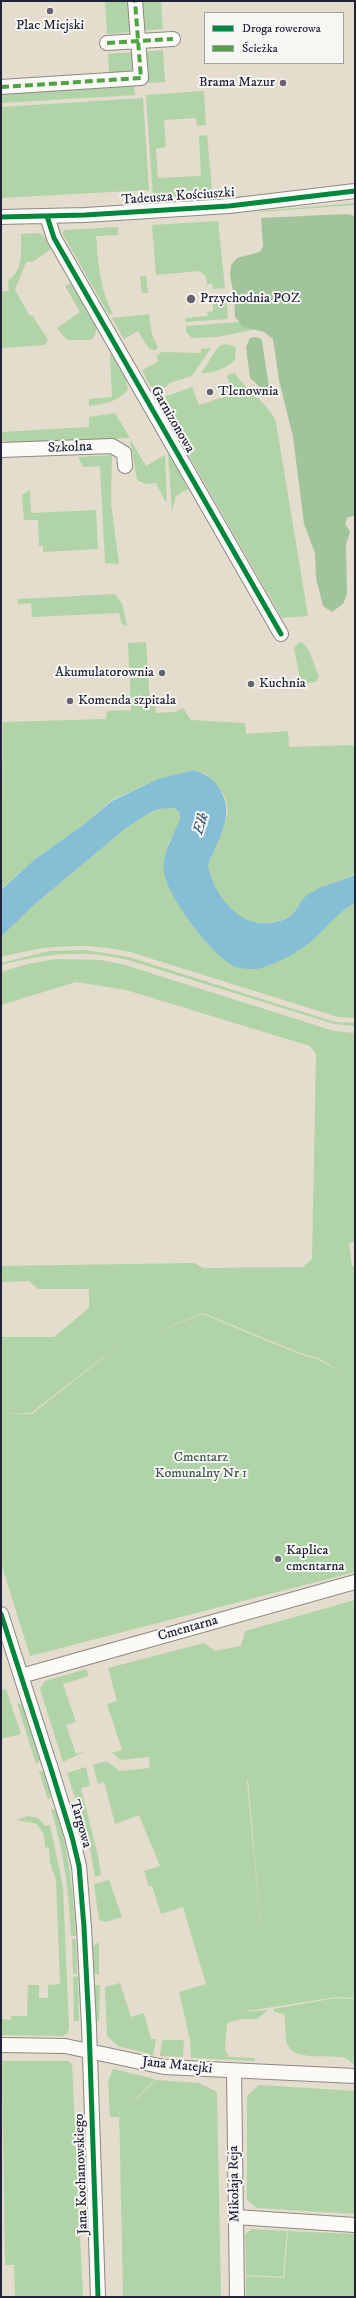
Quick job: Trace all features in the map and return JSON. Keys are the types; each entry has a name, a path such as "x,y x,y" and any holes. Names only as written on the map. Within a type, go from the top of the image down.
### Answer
{"street":[{"path":"1,87 141,78 135,1"},
{"path":"107,43 173,39"},
{"name":"Tadeusza Kościuszki","path":"1,217 47,216 230,206 355,191"},
{"name":"Garnizonowa","path":"47,216 54,238 281,634"},
{"name":"Szkolna","path":"1,450 112,446 124,453 125,466"},
{"name":"Cmentarna","path":"21,1676 355,1582"},
{"name":"Targowa","path":"1,1614 72,1838 79,1866 84,1926 89,2050"},
{"name":"Jana Matejki","path":"1,2045 65,2046 89,2050 151,2065 234,2071 355,2076"},
{"name":"Jana Kochanowskiego","path":"89,2050 98,2297"},
{"name":"Mikołaja Reja","path":"234,2071 237,2297"},
{"path":"236,2218 355,2225"}],"green space":[{"path":"105,1 129,1 131,32 107,34"},
{"path":"140,1 161,1 163,29 142,31"},
{"path":"163,50 165,82 145,83 143,52"},
{"path":"132,52 134,73 109,75 108,54"},
{"path":"134,85 135,95 1,103 1,93"},
{"path":"204,91 206,125 197,126 196,118 164,120 166,147 156,149 158,178 201,176 199,136 207,135 212,190 208,196 153,197 146,95"},
{"path":"143,98 149,190 1,198 1,107"},
{"path":"355,203 355,205 260,212 260,211"},
{"path":"347,214 355,216 355,516 348,517 345,523 350,532 346,545 347,594 343,604 332,612 323,606 316,578 315,553 304,524 293,437 279,380 273,339 264,332 243,327 235,317 234,295 230,275 231,265 237,258 260,252 263,246 261,218"},
{"path":"218,221 225,288 213,289 212,284 207,284 206,277 200,271 156,275 152,225"},
{"path":"118,227 118,235 96,236 102,286 113,314 109,315 62,233 64,230"},
{"path":"37,233 43,235 51,249 34,261 26,262 15,290 30,316 32,315 48,340 45,345 1,348 1,291 9,291 8,280 17,272 21,253 21,234"},
{"path":"140,276 146,276 148,293 142,293"},
{"path":"71,283 97,328 94,337 91,340 67,340 57,328 80,312 65,286"},
{"path":"227,301 228,319 186,322 185,318 208,316 207,312 213,311 213,302"},
{"path":"149,314 152,334 158,348 154,351 152,349 150,350 138,331 124,339 112,318"},
{"path":"252,321 252,330 217,337 192,338 186,332 186,326"},
{"path":"250,338 260,338 262,341 270,390 265,392 250,378 246,347"},
{"path":"225,344 236,347 235,360 228,366 219,370 210,373 201,373 219,346"},
{"path":"211,348 192,376 169,383 168,386 159,389 150,386 142,370 159,361 156,356 162,352 201,353 201,349"},
{"path":"110,355 112,355 126,379 128,390 115,400 89,406 89,399 112,397"},
{"path":"235,373 245,386 263,403 273,415 276,422 308,616 282,618 161,407 164,397 192,387 199,405 224,397 223,392 231,389 227,375"},
{"path":"115,413 130,438 9,442 1,440 1,432 89,427 89,417"},
{"path":"130,439 146,466 165,455 167,501 165,501 156,483 145,484 137,480"},
{"path":"170,454 188,489 176,496 172,511 168,455"},
{"path":"112,455 111,504 119,564 105,563 100,466 83,467 78,457"},
{"path":"30,490 31,513 96,510 98,549 43,552 43,546 39,546 38,520 24,520 22,495"},
{"path":"115,594 122,603 127,626 122,624 119,613 32,617 31,603 18,604 18,599"},
{"path":"146,642 150,706 155,705 156,713 175,712 183,708 191,720 245,723 246,734 288,731 289,747 353,745 355,750 355,874 313,893 286,918 271,922 258,923 235,913 218,892 212,880 208,866 228,812 225,797 217,785 206,774 194,770 158,779 112,800 83,825 34,860 1,889 3,722 106,719 107,711 131,710 128,643"},
{"path":"299,642 303,643 309,651 319,677 316,682 301,684 294,648"},
{"path":"175,808 180,816 180,821 168,844 195,928 314,939 341,911 355,903 355,1018 338,1017 130,952 113,949 65,946 34,950 1,957 1,937 36,903 125,829 149,813 159,809"},
{"path":"86,950 129,957 335,1022 355,1023 355,1026 334,1024 128,960 112,957 64,954 33,958 1,965 1,963 49,951"},
{"name":"Cmentarz Komunalny Nr 1","path":"56,959 101,960 125,965 334,1031 355,1033 355,1241 349,1243 352,1266 355,1266 355,1572 30,1656 1,1563 1,1337 54,1337 89,1308 89,1289 38,1289 29,1281 1,1282 1,1266 194,1263 203,1268 303,1267 312,1259 316,1054 310,1046 126,990 76,982 1,1005 1,972 28,964","holes":["203,1313 300,1353 318,1358 343,1373 317,1359 299,1354 203,1314 150,1334","131,1343 103,1358 32,1414 5,1414 31,1413 102,1358"]},
{"path":"355,1600 355,1998 337,1997 241,2012 268,2010 257,2019 241,2019 227,2023 225,2049 229,2057 255,2058 255,2061 191,2058 190,2040 179,1992 206,1984 183,1907 161,1914 152,1886 149,1887 144,1871 160,1866 139,1815 115,1824 104,1782 98,1784 93,1765 106,1761 120,1771 150,1768 149,1757 121,1760 112,1753 122,1750 107,1704 117,1701 108,1668 204,1643 215,1651 241,1646 245,1631","holes":["247,1780 248,1780 263,1954"]},
{"path":"86,1669 89,1676 63,1684 76,1722 66,1725 76,1754 86,1751 63,1762 40,1689 45,1681"},
{"path":"6,1689 21,1734 1,1739 1,1690"},
{"path":"17,1703 22,1705 40,1760 36,1764"},
{"path":"86,1767 90,1786 81,1788 98,1856 101,1875 95,1877 88,1837 67,1773"},
{"path":"39,1771 44,1771 52,1795 48,1800"},
{"path":"51,1809 57,1810 64,1841 72,1888 76,1936 71,1936 65,1872 56,1825"},
{"path":"28,1816 38,1818 45,1826 50,1825 63,1887 69,2028 67,2034 62,2036 1,2035 1,2019 11,2020 11,2016 27,2016 28,1985 39,1985 39,1998 48,1998 48,1985 60,1984 56,1880 50,1863 49,1848 45,1847 44,1835 37,1824 16,1820"},
{"path":"109,1880 122,1917 105,1922 99,1920 94,1884"},
{"path":"72,1939 76,1939 77,1974 73,1974"},
{"path":"99,1942 99,1975 94,1973 93,1946"},
{"path":"78,1976 79,2021 74,2021 73,1977"},
{"path":"120,1983 131,2017 144,2013 151,2039 156,2039 153,2055 118,2046 107,2036 105,1987"},
{"path":"95,1985 100,1985 99,2021 95,2021"},
{"path":"336,1998 355,1999 355,2065 345,2058 306,2056 293,2051 289,2047 286,2040 284,2014 274,2012 273,2009"},
{"path":"162,2040 184,2040 183,2057 160,2056"},
{"path":"2,2061 68,2061 72,2064 83,2297 15,2297 14,2265 5,2265"},
{"path":"113,2069 155,2079 135,2100 129,2103 136,2100 155,2080 199,2083 217,2092 221,2297 123,2297 119,2106 119,2117 110,2117 108,2081"},
{"path":"259,2085 355,2091 355,2214 257,2208 247,2200 247,2096"},
{"path":"252,2229 287,2231 283,2277 246,2275 245,2234"},
{"path":"288,2231 355,2234 355,2297 246,2297 246,2276 284,2278"}],"water":[{"name":"Ełk","path":"194,770 211,779 217,785 224,798 226,817 224,827 208,866 218,892 236,913 259,923 273,923 290,916 304,898 312,892 355,875 355,903 338,915 308,944 289,956 258,969 236,967 225,960 203,938 182,910 167,883 164,872 165,857 180,818 179,812 175,808 159,809 149,813 125,829 36,903 1,937 1,890 34,860 83,825 112,801 158,779"}],"marked path":[{"path":"1,87 141,78 135,1"},
{"path":"107,43 173,39"}],"cycle path":[{"path":"1,217 85,215 229,206 355,191"},
{"path":"47,216 54,238 281,634"},
{"path":"1,1614 51,1769 72,1837 79,1866 89,2026 98,2297"}],"place":[{"name":"Plac Miejski","path":"50,11"},
{"name":"Brama Mazur","path":"283,83"},
{"name":"Przychodnia POZ","path":"191,299"},
{"name":"Tlenownia","path":"210,392"},
{"name":"Akumulatorownia","path":"162,673"},
{"name":"Kuchnia","path":"251,684"},
{"name":"Komenda szpitala","path":"70,701"},
{"name":"Kaplica cmentarna","path":"278,1559"}]}
